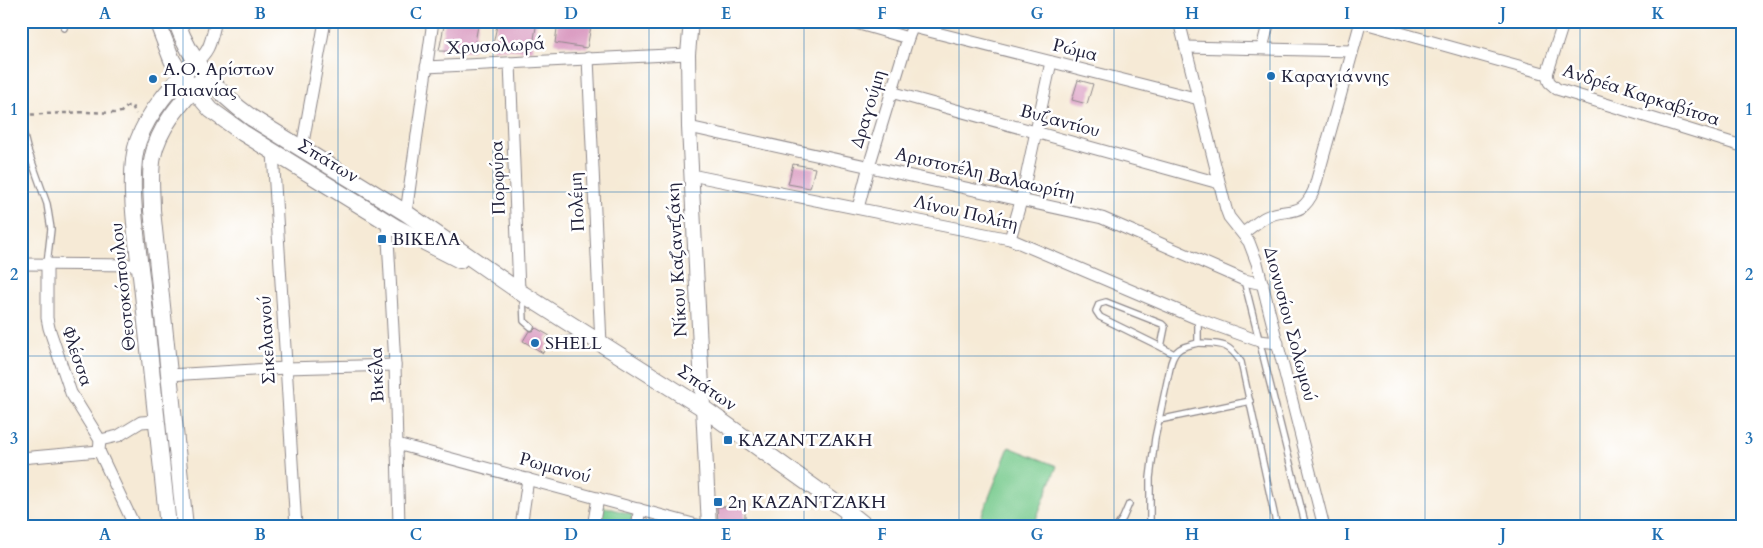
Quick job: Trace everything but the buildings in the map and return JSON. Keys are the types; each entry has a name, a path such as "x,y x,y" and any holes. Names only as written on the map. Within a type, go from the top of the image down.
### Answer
{"main road":[{"name":"Σπάτων","path":"158,21 172,60 182,76 211,110 273,152 387,221 521,292"},
{"name":"Σπάτων","path":"176,21 195,62 217,90 234,104 406,213 521,292 703,408 846,519 866,527"},
{"name":"Θεοτοκόπουλου","path":"168,527 133,182 135,152 151,113 195,62"},
{"name":"Θεοτοκόπουλου","path":"185,527 152,210 151,169 155,146 167,123 205,76"}],"street":[{"path":"195,62 204,56 209,48 216,21"},
{"path":"302,148 325,21"},
{"path":"406,213 433,21"},
{"name":"Νίκου Καζαντζάκη","path":"691,21 688,54 689,127 709,527"},
{"name":"Ρώμα","path":"849,21 912,29 1199,99"},
{"name":"Διονυσίου Σολωμού","path":"1179,21 1229,217 1244,233 1254,250 1324,527"},
{"path":"1262,48 1269,21"},
{"path":"1547,74 1564,21"},
{"path":"1244,233 1267,216 1302,208 1311,198 1361,22"},
{"name":"Ανδρέα Καρκαβίτσα","path":"1361,22 1547,74 1549,82 1557,89 1742,146"},
{"name":"Δραγούμη","path":"858,208 891,92 912,29"},
{"path":"1186,46 1352,51"},
{"name":"Χρυσολωρά","path":"426,67 688,54"},
{"name":"Πολέμη","path":"588,58 594,339"},
{"path":"1010,239 1021,201 1051,62"},
{"name":"Πορφύρα","path":"510,63 521,292"},
{"name":"Βυζαντίου","path":"891,92 1219,183"},
{"name":"Αριστοτέλη Βαλαωρίτη","path":"689,127 1102,218 1244,280 1263,284"},
{"name":"Σικελιανού","path":"273,152 296,527"},
{"name":"Λίνου Πολίτη","path":"691,174 1010,239 1198,319 1258,340 1278,343"},
{"name":"Βικέλα","path":"387,221 395,365 400,527"},
{"path":"21,264 140,265"},
{"name":"Φλέσσα","path":"47,264 46,318 48,328 70,394 99,446 134,527"},
{"path":"170,375 286,368 395,365"},
{"path":"21,458 99,446 141,422 157,422"},
{"name":"Ρωμανού","path":"398,444 704,527"},
{"path":"521,527 528,479"},
{"path":"593,527 598,498"},
{"path":"638,527 639,509"}],"lane":[{"path":"21,124 27,148 47,204 51,229 47,264"},
{"path":"1244,280 1306,527"},
{"path":"521,292 524,321 531,327"},
{"path":"1160,347 1165,332 1165,327 1162,324 1106,302 1099,304 1096,311 1100,317 1160,347 1174,354"},
{"path":"1198,319 1198,343"},
{"path":"550,340 554,343 594,339"},
{"path":"1150,527 1150,478 1159,420 1174,354 1181,348 1198,343 1222,344 1234,351 1242,362 1277,527"},
{"path":"1159,420 1250,400"},
{"path":"1117,527 1129,504"}],"path":[{"path":"21,115 122,112"}],"green space":[{"path":"1009,447 1057,466 1033,527 977,527"},
{"path":"600,506 632,514 631,527 597,527"}],"place":[{"name":"Καραγιάννης","path":"1271,76"},
{"name":"Α.Ο. Αρίστων Παιανίας","path":"153,79"},
{"name":"ΒΙΚΕΛΑ","path":"382,239"},
{"name":"SHELL","path":"535,343"},
{"name":"ΚΑΖΑΝΤΖΑΚΗ","path":"728,440"},
{"name":"2η ΚΑΖΑΝΤΖΑΚΗ","path":"718,502"}]}
